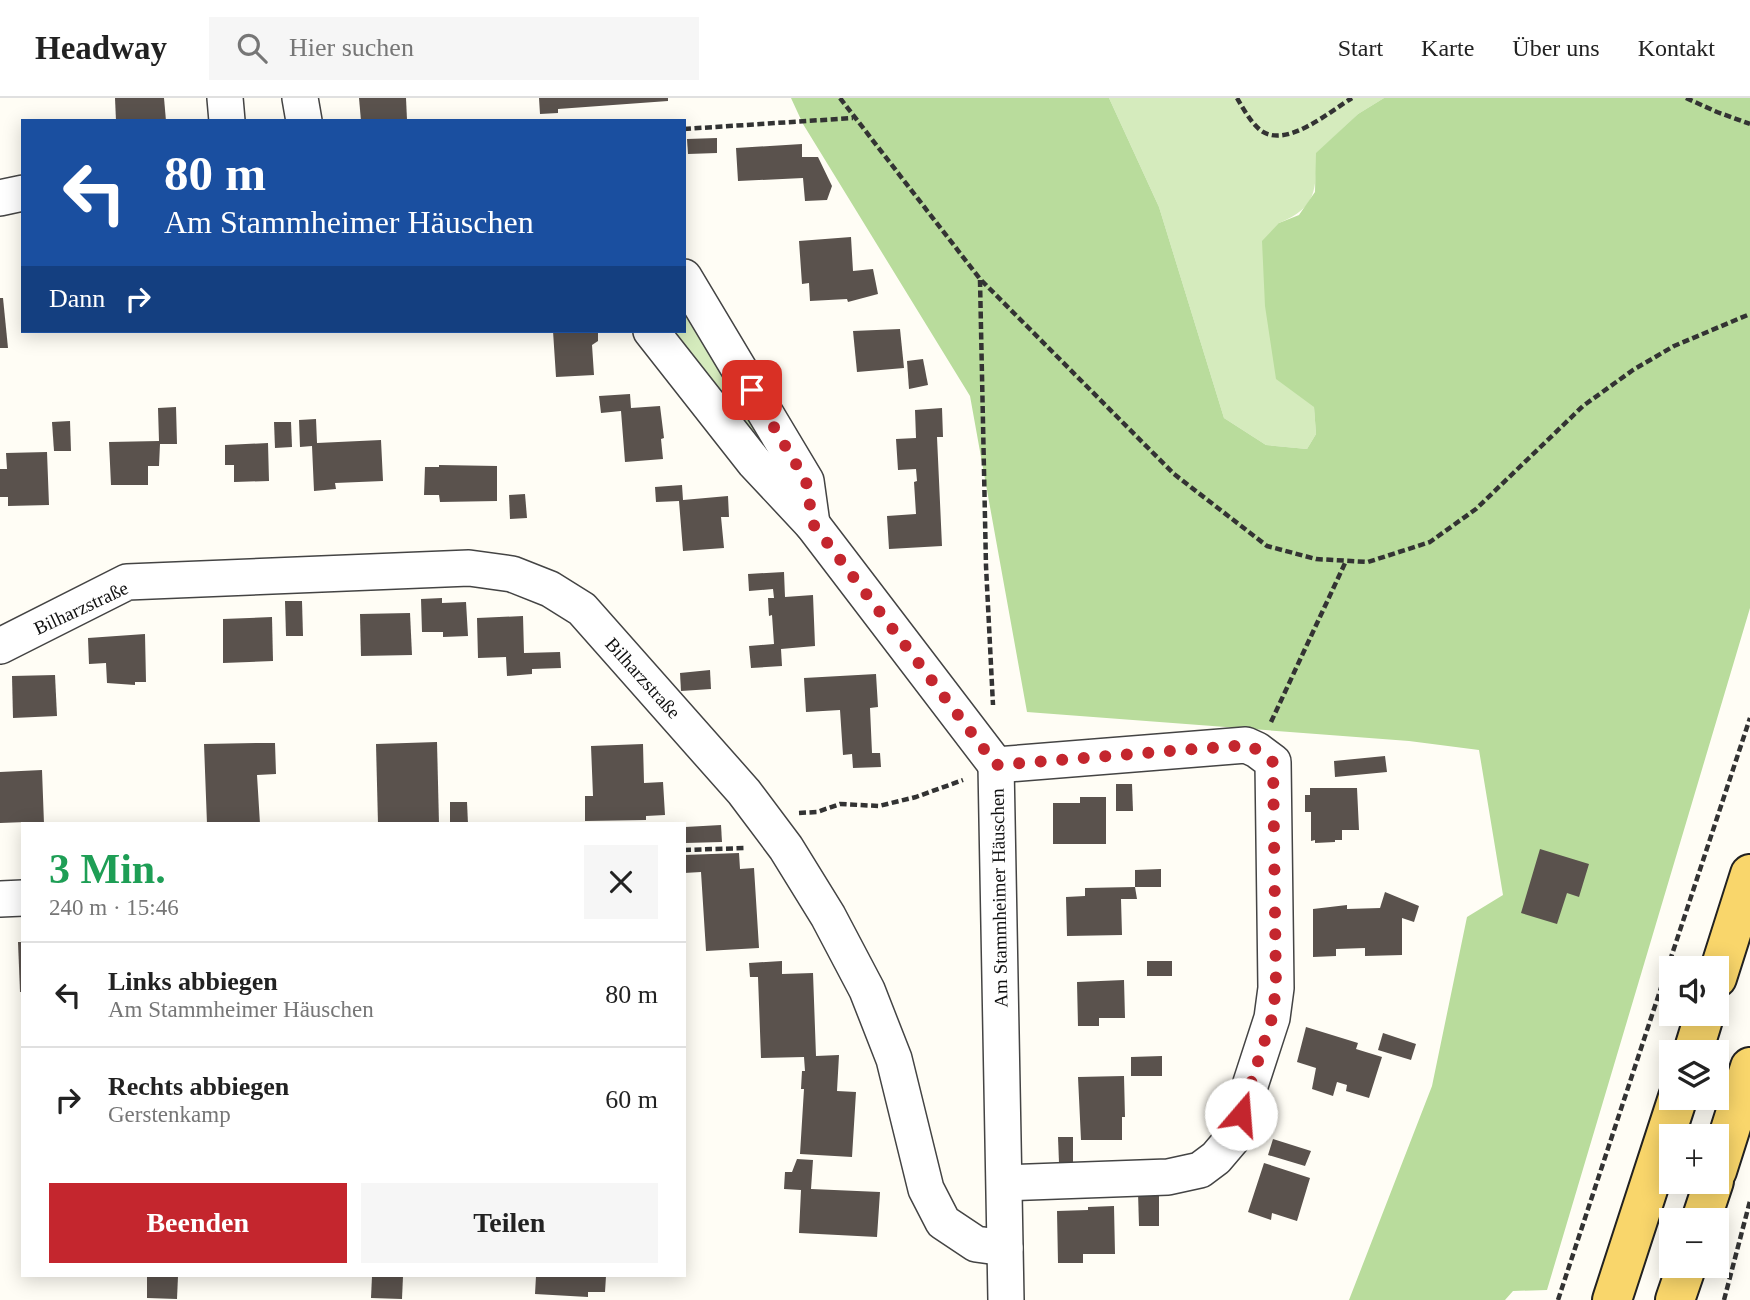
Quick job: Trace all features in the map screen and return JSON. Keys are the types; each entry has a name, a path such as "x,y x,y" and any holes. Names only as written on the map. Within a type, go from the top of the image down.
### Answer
{"main road":[{"path":"1724,956 1750,874"},
{"path":"1729,1133 1750,1067"},
{"path":"1612,1300 1674,1110"},
{"path":"1675,1300 1683,1278"}],"street":[{"path":"225,98 227,119"},
{"path":"299,98 304,119"},
{"path":"0,198 21,193"},
{"path":"686,280 806,481 813,524"},
{"path":"652,333 754,462 813,524 996,765"},
{"name":"Bilharzstraße","path":"0,646 127,582 469,568 512,574 550,589 582,609 744,792 786,848 828,916 867,990 894,1059 926,1189 943,1222 976,1244 1005,1248"},
{"name":"Am Stammheimer Häuschen","path":"1006,1300 996,765 1246,745 1258,750"},
{"path":"1005,1183 1168,1177 1200,1170 1216,1158 1233,1138 1272,1018 1276,988 1273,762 1258,750"},
{"path":"0,898 21,898"}],"path":[{"path":"839,98 980,279 1174,474 1267,546 1316,559 1368,562 1430,542 1476,509 1583,406 1633,370 1674,346 1750,314"},
{"path":"1237,98 1260,130 1273,136 1288,135 1301,130 1352,98"},
{"path":"1686,98 1717,113 1750,124"},
{"path":"686,129 854,118"},
{"path":"980,279 986,566 994,712"},
{"path":"1258,750 1346,561"},
{"path":"1558,1300 1750,718"},
{"path":"762,817 817,812 841,804 878,806 952,786 996,765"},
{"path":"686,850 786,848"},
{"path":"1724,1300 1750,1201"}],"green space":[{"path":"791,98 1109,98 1159,207 1224,418 1266,445 1307,449 1316,434 1314,407 1276,379 1265,306 1262,241 1279,223 1299,215 1315,192 1316,153 1358,114 1384,98 1750,98 1750,608 1547,1290 1513,1291 1505,1300 1349,1300 1432,1086 1467,917 1503,895 1479,750 1409,741 1027,712 970,396 803,124"},
{"path":"1109,98 1384,98 1358,114 1317,153 1316,177 1308,204 1292,217 1279,223 1314,407 1316,434 1307,449 1266,445 1224,418 1159,207"},
{"path":"686,306 765,432 751,442 668,333 686,333"}],"building":[{"path":"115,98 164,98 166,119 116,119"},
{"path":"359,98 406,98 407,119 361,119"},
{"path":"539,98 668,98 668,101 558,109 558,113 540,114"},
{"path":"717,138 717,153 688,154 687,139"},
{"path":"802,144 802,157 818,157 832,186 827,200 805,201 803,178 738,181 736,148"},
{"path":"851,237 853,271 873,269 878,294 848,302 847,299 810,301 809,283 802,284 799,241"},
{"path":"0,298 3,298 8,348 0,348"},
{"path":"900,329 904,368 857,372 853,331"},
{"path":"553,333 598,333 598,341 592,345 594,375 556,377"},
{"path":"923,359 928,385 909,389 907,361"},
{"path":"630,394 631,408 660,406 664,438 661,439 663,459 625,462 621,411 601,413 599,396"},
{"path":"176,407 177,444 160,444 159,466 148,466 148,485 111,485 109,442 159,441 158,408"},
{"path":"942,408 943,437 937,437 942,546 889,549 887,516 916,514 916,469 898,470 896,439 916,438 915,410"},
{"path":"316,419 317,443 381,440 383,481 335,483 336,489 314,491 312,446 300,447 299,420"},
{"path":"70,421 71,451 54,451 52,422"},
{"path":"274,422 291,422 292,447 275,448"},
{"path":"268,443 269,481 234,482 234,465 225,465 225,445"},
{"path":"47,452 49,505 8,506 8,497 0,497 0,469 7,469 6,453"},
{"path":"497,466 497,501 440,502 439,495 424,495 425,467"},
{"path":"682,485 683,500 728,496 729,517 721,517 724,548 683,551 679,501 656,502 655,487"},
{"path":"525,494 527,518 510,519 509,495"},
{"path":"784,572 785,597 813,595 815,646 781,649 782,666 751,668 749,646 774,644 768,598 774,598 773,589 749,591 748,574"},
{"path":"442,598 442,603 466,602 468,636 443,637 443,632 422,632 421,599"},
{"path":"285,601 302,601 303,636 286,636"},
{"path":"410,613 412,655 361,656 360,614"},
{"path":"523,616 524,653 560,652 561,668 532,669 532,674 507,676 506,657 478,658 477,618"},
{"path":"272,617 273,661 223,663 223,619"},
{"path":"145,634 146,682 135,682 135,685 107,683 106,663 89,664 88,638"},
{"path":"710,670 711,689 681,691 680,673"},
{"path":"876,674 878,707 870,708 872,753 880,753 881,767 853,768 852,754 843,755 840,710 806,712 804,678"},
{"path":"55,675 57,716 13,718 12,676"},
{"path":"437,742 439,822 378,822 376,744"},
{"path":"275,743 276,774 257,775 260,822 207,822 204,744"},
{"path":"643,744 644,783 663,782 665,815 646,816 646,820 585,821 585,796 593,796 591,746"},
{"path":"1385,756 1387,772 1335,777 1334,761"},
{"path":"42,770 44,822 0,823 0,772"},
{"path":"1116,784 1132,784 1133,811 1116,811"},
{"path":"1310,788 1357,788 1359,830 1342,830 1342,840 1335,842 1311,841 1311,812 1305,812 1305,795 1310,795"},
{"path":"1080,797 1106,797 1106,844 1053,844 1053,803 1080,803"},
{"path":"450,802 467,802 468,822 450,822"},
{"path":"721,825 722,842 686,843 686,827"},
{"path":"1540,849 1589,864 1579,897 1567,893 1557,924 1521,913"},
{"path":"739,853 740,869 754,868 759,948 706,951 701,872 686,873 686,855"},
{"path":"1161,869 1161,887 1135,887 1135,870"},
{"path":"1135,887 1137,899 1121,899 1122,935 1067,936 1066,897 1085,896 1085,888"},
{"path":"1385,892 1419,906 1414,922 1402,918 1402,955 1365,956 1365,948 1336,949 1336,956 1313,957 1313,909 1347,905 1347,909 1380,908"},
{"path":"18,942 21,942 20,992"},
{"path":"782,961 782,974 813,973 816,1056 839,1055 837,1091 856,1092 852,1157 800,1154 804,1057 761,1058 758,977 750,977 749,963"},
{"path":"1147,961 1172,961 1172,976 1147,976"},
{"path":"1124,980 1125,1018 1099,1018 1099,1026 1078,1026 1077,982"},
{"path":"1306,1027 1358,1043 1356,1049 1382,1057 1369,1098 1346,1091 1347,1085 1337,1082 1333,1096 1312,1089 1316,1068 1297,1062"},
{"path":"1383,1033 1416,1044 1411,1060 1378,1050"},
{"path":"1162,1056 1162,1076 1131,1076 1131,1057"},
{"path":"1124,1076 1125,1117 1122,1117 1122,1140 1081,1140 1078,1077"},
{"path":"1058,1137 1073,1137 1073,1163 1059,1163"},
{"path":"1273,1139 1311,1151 1305,1166 1268,1155"},
{"path":"797,1159 813,1160 811,1189 880,1192 877,1237 799,1233 801,1190 784,1189 785,1172 792,1172"},
{"path":"1264,1163 1310,1178 1297,1221 1272,1213 1271,1220 1248,1212"},
{"path":"1159,1191 1159,1226 1139,1226 1138,1192"},
{"path":"1114,1206 1115,1254 1083,1254 1083,1263 1058,1263 1057,1211"},
{"path":"147,1277 178,1277 177,1299 147,1298"},
{"path":"372,1277 403,1277 402,1299 371,1298"},
{"path":"536,1277 606,1277 605,1292 588,1292 588,1297 535,1294"}],"route":[{"path":"752,390 806,481 813,524 996,765 1246,745 1258,750 1273,762 1276,988 1272,1018 1241,1114"}]}
